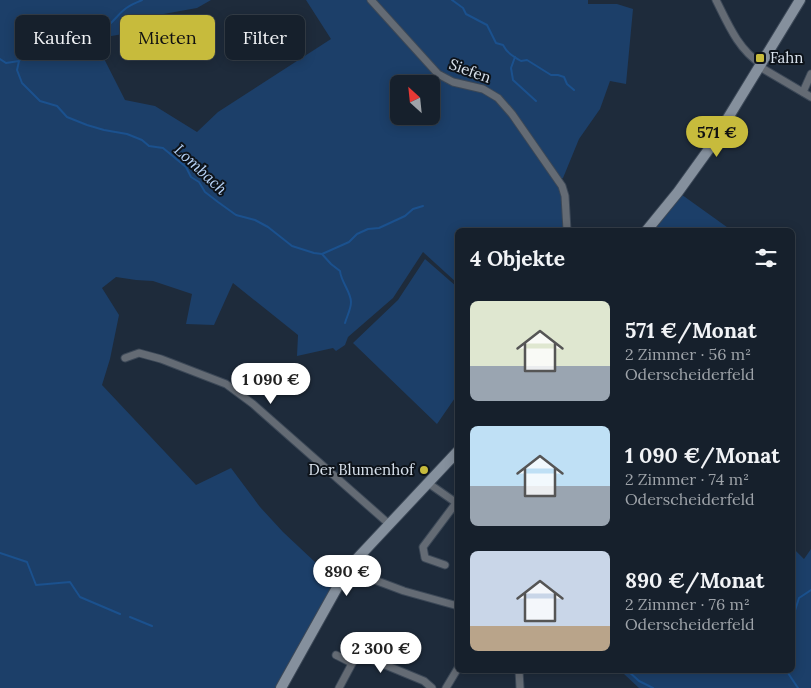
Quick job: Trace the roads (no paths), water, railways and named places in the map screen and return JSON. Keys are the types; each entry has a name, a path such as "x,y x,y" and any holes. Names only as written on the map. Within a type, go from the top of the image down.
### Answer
{"main road":[{"path":"649,228 694,170 800,0"},
{"path":"281,688 348,570 455,454"}],"street":[{"name":"Siefen","path":"371,0 438,74 452,82 478,87 491,92 504,104 562,186 565,196 567,228"},
{"path":"716,0 736,39 749,55 760,65 811,97"},
{"path":"803,92 811,74"},
{"path":"125,358 139,353 161,358 232,388 253,404 389,524"},
{"path":"428,482 455,502"},
{"path":"445,565 425,558 423,547 455,506"},
{"path":"348,570 404,591 455,605"},
{"path":"336,655 352,663"},
{"path":"339,688 352,663 358,656 366,656 424,681 432,688"},
{"path":"446,688 455,673"},
{"path":"520,673 520,688"}],"waterway":[{"path":"19,61 30,48 50,33 66,28 91,31 102,29 122,11 142,0"},
{"path":"452,0 463,8 466,14 487,25 496,43 503,45 513,56 521,61 527,60 551,75 564,77 567,84 574,90"},
{"path":"515,57 511,68 513,80 536,101"},
{"name":"Lombach","path":"0,59 6,63 19,61 17,70 22,83 40,101 57,106 67,117 87,125 127,134 142,140 149,146 163,148 186,167 191,177 199,182 205,192 218,202 236,215 255,220 268,227 292,246 322,254 349,242 357,234 368,229 379,228 405,216 413,209 423,206"},
{"path":"322,254 340,271 351,298 350,310 345,323"},
{"path":"0,553 27,562 36,585 70,582 80,597 120,614"},
{"path":"795,611 799,598 811,590"},
{"path":"130,617 152,626"},
{"path":"630,673 639,681 653,688"},
{"path":"788,673 798,688"}],"place":[{"name":"Fahn","path":"760,58"},
{"name":"Der Blumenhof","path":"424,470"}]}
